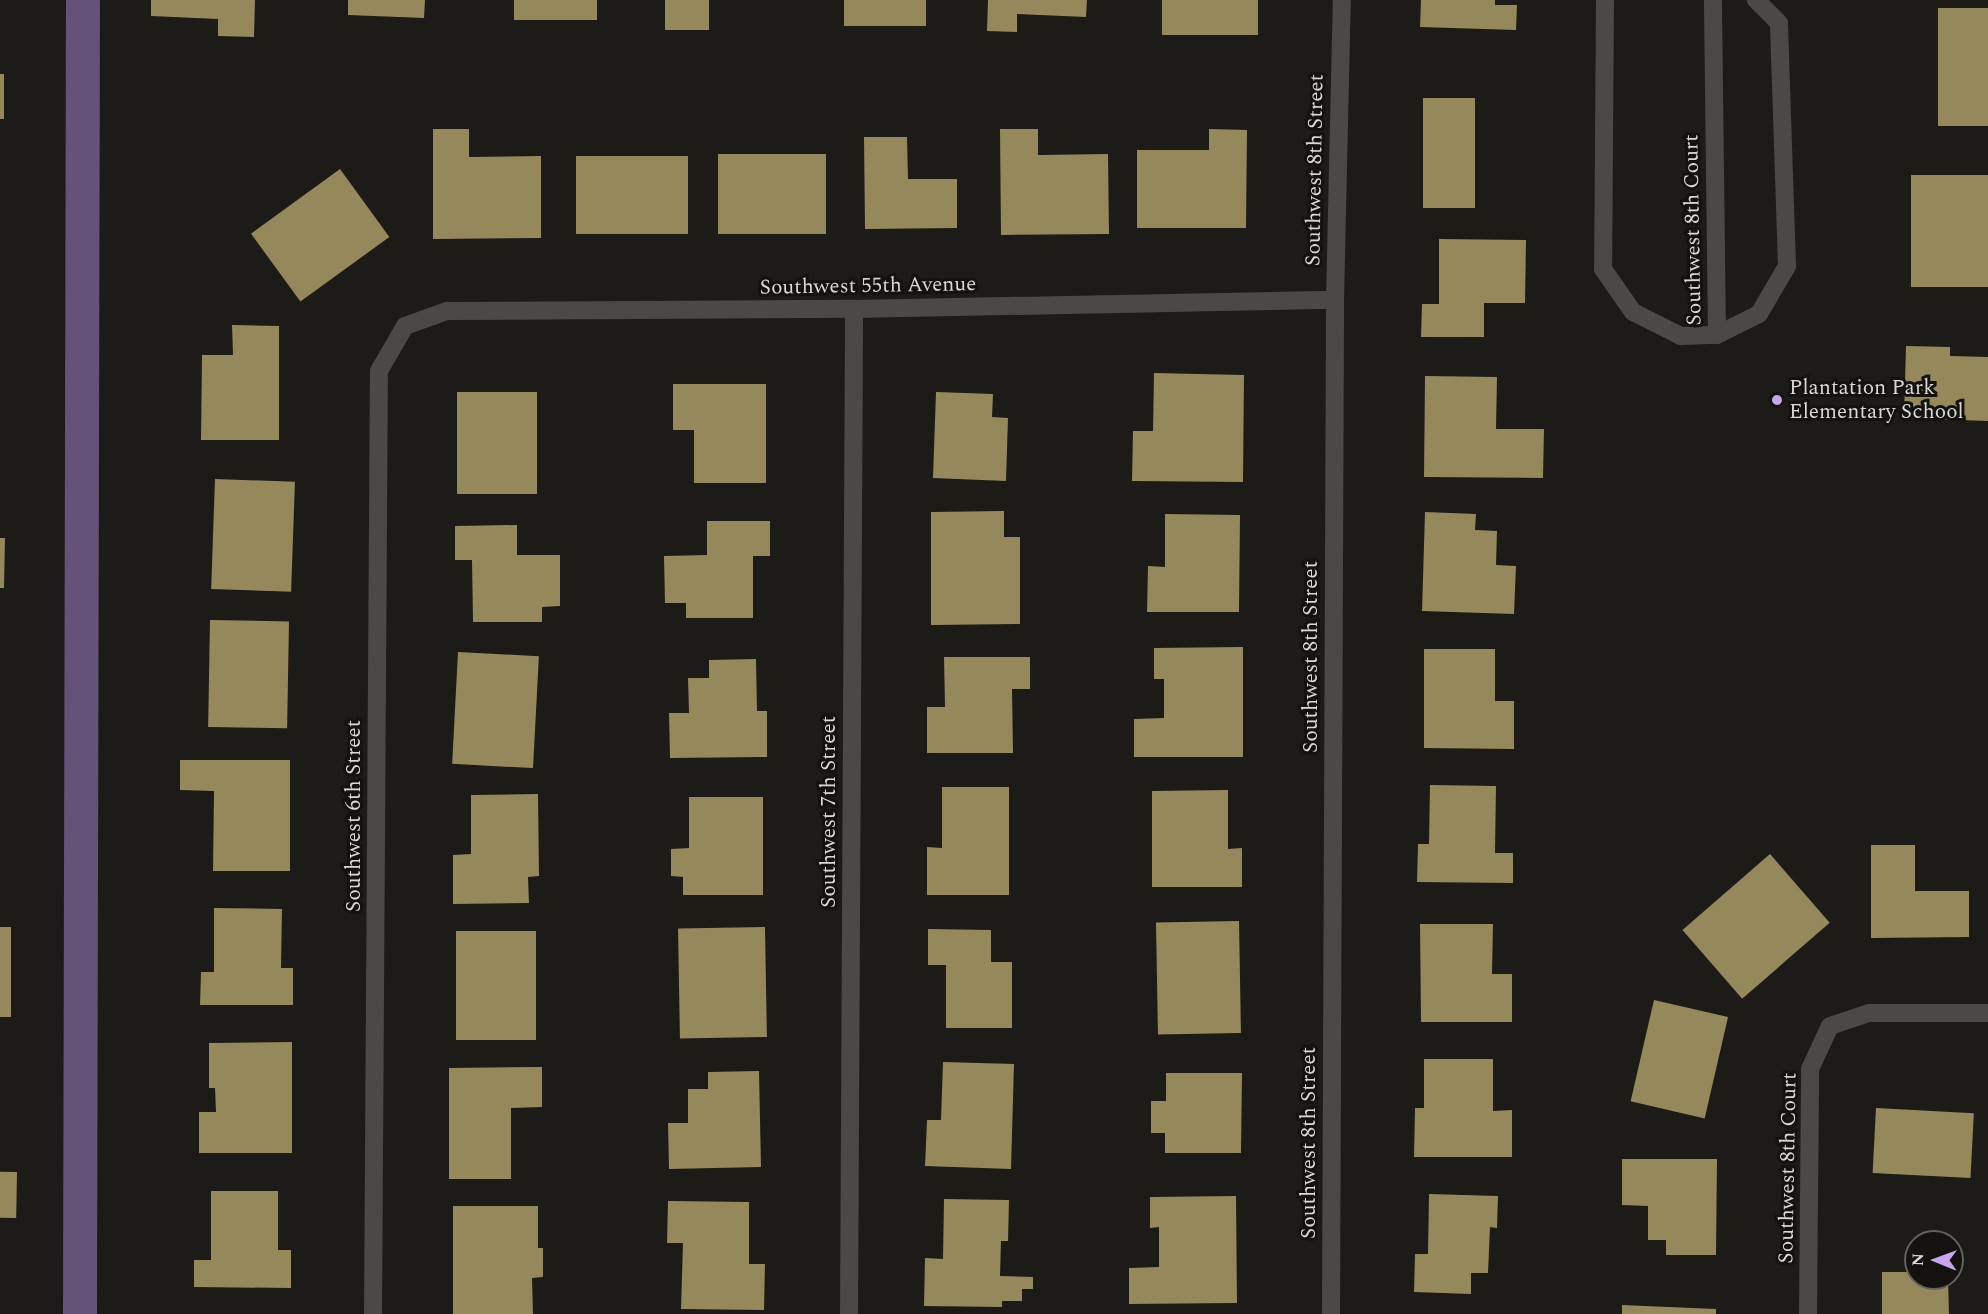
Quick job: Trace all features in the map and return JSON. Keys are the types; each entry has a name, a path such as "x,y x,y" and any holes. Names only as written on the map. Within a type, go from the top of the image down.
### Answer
{"street":[{"name":"Southwest 8th Street","path":"1330,1314 1335,300 1342,0"},
{"name":"Southwest 8th Court","path":"1605,0 1603,269 1633,312 1681,336 1718,335 1713,0"},
{"path":"1718,335 1759,314 1787,266 1779,23 1756,0"},
{"name":"Southwest 55th Avenue","path":"405,326 447,310 854,309 1335,300"},
{"name":"Southwest 7th Street","path":"849,1314 854,309"},
{"name":"Southwest 6th Street","path":"373,1314 379,371 405,326"},
{"name":"Southwest 8th Court","path":"1808,1314 1810,1069 1830,1026 1869,1012 1988,1013"}],"building":[{"path":"151,0 255,0 254,37 218,36 218,19 151,16"},
{"path":"348,0 425,0 424,18 348,15"},
{"path":"514,0 597,0 597,20 514,20"},
{"path":"665,0 709,0 709,30 665,30"},
{"path":"844,0 926,0 926,26 844,26"},
{"path":"988,0 1087,0 1086,17 1017,14 1017,32 987,31"},
{"path":"1162,0 1258,0 1258,35 1162,35"},
{"path":"1421,0 1495,0 1495,5 1517,5 1516,30 1420,27"},
{"path":"1938,8 1988,8 1988,126 1938,126"},
{"path":"0,74 4,74 4,119 0,119"},
{"path":"1423,98 1475,98 1475,208 1423,208"},
{"path":"433,129 469,129 469,157 541,156 541,238 433,239"},
{"path":"1000,129 1038,129 1038,155 1108,154 1109,234 1001,235"},
{"path":"1209,129 1247,130 1246,228 1137,228 1137,150 1209,150"},
{"path":"864,137 907,137 908,179 957,179 957,228 865,229"},
{"path":"718,154 826,154 826,234 718,234"},
{"path":"576,156 688,156 688,234 576,234"},
{"path":"340,169 389,237 300,302 251,234"},
{"path":"1911,175 1988,175 1988,287 1911,287"},
{"path":"1439,239 1526,240 1525,303 1484,303 1484,337 1421,337 1422,304 1439,304"},
{"path":"232,325 279,326 279,440 201,440 202,355 233,355"},
{"path":"1906,346 1950,347 1950,356 1988,357 1988,421 1904,418"},
{"path":"1154,373 1244,375 1243,482 1132,481 1133,431 1153,431"},
{"path":"1425,376 1497,377 1496,429 1544,429 1543,478 1424,477"},
{"path":"673,384 766,384 766,483 694,483 694,430 673,430"},
{"path":"457,392 537,392 537,494 457,494"},
{"path":"936,392 993,394 992,417 1008,418 1006,481 933,478"},
{"path":"215,479 295,482 291,592 211,589"},
{"path":"1004,511 1004,537 1020,537 1020,624 931,625 931,512"},
{"path":"1425,512 1476,514 1475,530 1497,531 1496,565 1516,566 1514,614 1422,611"},
{"path":"1165,514 1240,515 1239,612 1147,612 1148,566 1165,567"},
{"path":"707,521 770,521 770,556 753,556 753,618 686,618 686,603 665,603 664,556 707,555"},
{"path":"517,525 517,555 560,555 560,606 542,607 542,622 473,622 472,560 455,560 455,526"},
{"path":"0,538 5,538 4,588 0,588"},
{"path":"210,620 289,621 287,728 208,727"},
{"path":"1243,647 1243,757 1134,757 1134,719 1164,718 1164,679 1154,679 1154,648"},
{"path":"1424,649 1495,649 1495,701 1514,701 1514,749 1424,748"},
{"path":"458,652 539,656 533,768 452,764"},
{"path":"944,657 1030,657 1030,689 1012,689 1013,753 927,753 927,707 945,707"},
{"path":"756,659 757,711 767,711 767,757 670,758 669,713 689,713 688,678 709,678 709,660"},
{"path":"180,760 290,760 290,871 213,871 214,791 180,790"},
{"path":"1430,785 1496,786 1495,853 1513,853 1513,883 1417,882 1418,844 1429,844"},
{"path":"942,787 1009,787 1009,895 927,895 927,847 942,848"},
{"path":"1228,790 1228,849 1242,848 1242,887 1152,887 1152,791"},
{"path":"538,794 539,876 528,877 529,903 453,904 453,855 471,854 471,795"},
{"path":"689,797 763,797 763,895 683,895 683,877 671,876 671,849 689,848"},
{"path":"1871,845 1915,845 1915,891 1969,891 1969,937 1871,938"},
{"path":"1770,854 1830,923 1742,999 1682,930"},
{"path":"214,908 282,909 281,968 293,968 293,1005 200,1005 201,972 214,972"},
{"path":"1239,921 1241,1033 1158,1034 1156,922"},
{"path":"1420,924 1493,924 1492,974 1512,974 1512,1022 1421,1022"},
{"path":"0,927 11,927 11,1017 0,1017"},
{"path":"765,927 767,1037 680,1039 678,929"},
{"path":"928,929 991,930 991,962 1012,962 1012,1028 946,1028 946,965 928,965"},
{"path":"456,931 536,931 536,1040 456,1040"},
{"path":"1654,1000 1728,1017 1705,1118 1631,1101"},
{"path":"292,1042 292,1153 199,1153 199,1112 216,1112 215,1088 209,1088 209,1043"},
{"path":"1424,1059 1493,1059 1493,1111 1512,1110 1512,1157 1414,1157 1415,1108 1424,1108"},
{"path":"943,1062 1014,1064 1011,1169 925,1166 927,1120 941,1120"},
{"path":"542,1067 542,1107 511,1108 511,1179 449,1179 449,1068"},
{"path":"759,1071 761,1167 669,1169 668,1123 688,1123 688,1089 708,1089 708,1072"},
{"path":"1166,1073 1242,1073 1241,1153 1165,1153 1165,1133 1151,1133 1151,1101 1166,1101"},
{"path":"1876,1108 1974,1113 1970,1178 1873,1173"},
{"path":"1622,1159 1717,1159 1716,1255 1666,1255 1666,1240 1648,1240 1648,1206 1622,1205"},
{"path":"0,1172 17,1172 16,1218 0,1218"},
{"path":"211,1191 278,1191 278,1250 291,1250 291,1288 194,1287 194,1260 211,1260"},
{"path":"1429,1194 1498,1196 1497,1228 1490,1227 1488,1273 1471,1273 1471,1294 1414,1292 1415,1254 1428,1254"},
{"path":"1236,1196 1237,1303 1129,1304 1129,1268 1159,1267 1159,1227 1150,1228 1150,1197"},
{"path":"944,1199 1009,1200 1008,1241 1001,1241 1000,1276 1033,1277 1033,1289 1022,1289 1022,1301 1002,1301 1002,1307 924,1306 925,1258 943,1259"},
{"path":"668,1201 749,1202 749,1264 765,1264 764,1310 681,1309 683,1243 667,1243"},
{"path":"453,1206 538,1206 538,1248 543,1248 543,1277 532,1278 533,1314 453,1314"},
{"path":"1882,1272 1904,1272 1904,1290 1948,1290 1949,1314 1882,1314"},
{"path":"1622,1305 1716,1309 1716,1314 1622,1314"}],"waterway":[{"path":"80,1314 83,0"}],"place":[{"name":"Plantation Park Elementary School","path":"1777,400"}]}
